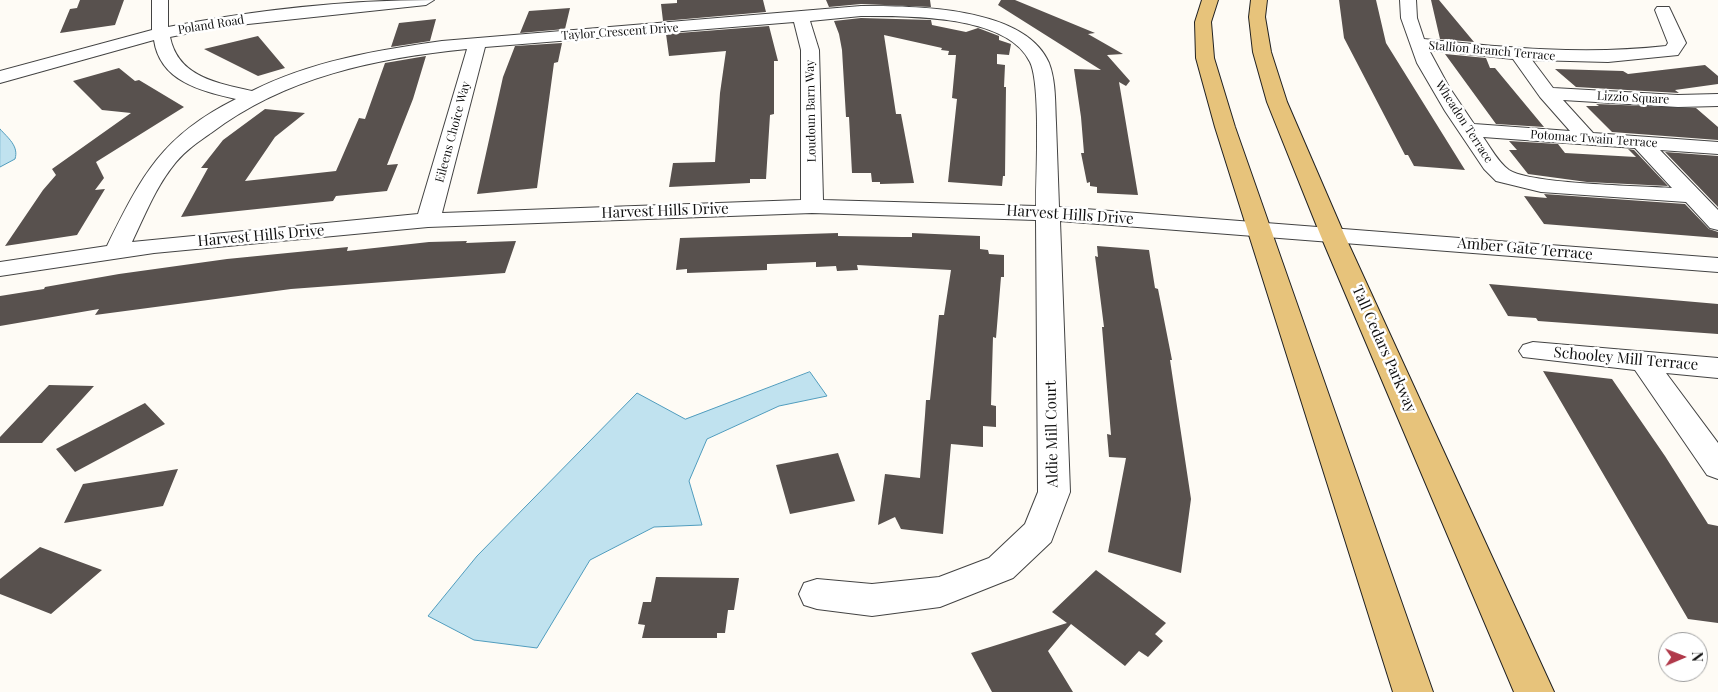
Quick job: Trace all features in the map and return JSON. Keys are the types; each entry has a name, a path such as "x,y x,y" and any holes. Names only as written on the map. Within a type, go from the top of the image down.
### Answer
{"main road":[{"path":"1210,0 1203,22 1205,58 1258,228 1413,692"},
{"name":"Tall Cedars Parkway","path":"1260,0 1257,17 1262,52 1277,102 1332,234 1534,692"}],"street":[{"path":"160,0 159,23 172,66 183,76 198,84 254,97"},
{"name":"Poland Road","path":"0,77 162,34 273,15 426,0"},
{"name":"Wheadon Terrace","path":"1408,0 1407,9 1418,44 1437,82 1495,169 1504,176 1541,185 1692,196"},
{"name":"Taylor Crescent Drive","path":"116,251 166,160 179,146 214,119 254,97 308,75 394,52 862,11 915,10 976,21 1025,42 1039,61 1045,92 1047,213"},
{"name":"Stallion Branch Terrace","path":"1418,44 1519,55 1579,57 1635,55 1672,50 1677,44 1664,10"},
{"name":"Loudoun Barn Way","path":"801,17 810,50 812,206"},
{"name":"Eileens Choice Way","path":"428,220 477,44"},
{"path":"1519,55 1547,93 1586,137"},
{"name":"Lizzio Square","path":"1547,93 1678,101 1718,100"},
{"name":"Potomac Twain Terrace","path":"1470,130 1718,148"},
{"path":"1641,142 1718,223"},
{"name":"Harvest Hills Drive","path":"0,269 116,251 428,220 812,206 1047,213 1332,234"},
{"name":"Aldie Mill Court","path":"817,594 872,600 940,592 1001,568 1039,532 1054,492 1047,213"},
{"name":"Amber Gate Terrace","path":"1332,234 1718,265"},
{"name":"Schooley Mill Terrace","path":"1533,351 1718,368"},
{"path":"1643,361 1718,467"}],"water":[{"path":"0,129 12,142 16,154 15,159 0,167"},
{"path":"810,372 827,396 779,406 707,439 689,481 702,525 654,527 590,560 537,648 474,640 428,616 477,556 637,393 685,419"}],"building":[{"path":"80,0 124,0 115,25 60,33 70,9 77,8"},
{"path":"677,0 763,0 766,12 663,21 661,4 677,3"},
{"path":"826,0 930,0 931,7 861,4 829,7"},
{"path":"1001,0 1015,0 1095,33 1088,34 1123,54 1107,55 1130,81 1126,86 1119,82 1138,195 1097,193 1097,187 1090,186 1090,182 1087,183 1081,153 1084,153 1074,69 1101,70 998,5"},
{"path":"1339,0 1376,0 1386,43 1465,170 1414,166 1408,155 1405,155 1344,38"},
{"path":"1431,0 1439,0 1474,42 1440,39"},
{"path":"570,8 565,29 520,33 529,11"},
{"path":"861,18 931,20 932,25 966,32 978,28 999,36 999,40 1011,44 1009,55 997,54 997,64 1005,65 1004,87 1006,87 1005,176 1003,176 1002,186 948,182 957,99 952,98 956,55 948,55 949,51 941,50 942,48 884,35 896,114 901,114 914,183 880,184 880,182 872,182 871,173 852,173 849,117 846,117 842,50 834,21"},
{"path":"436,19 430,41 391,47 399,23"},
{"path":"769,26 778,61 774,61 774,114 770,115 766,179 750,179 750,183 669,187 673,163 715,162 720,93 726,51 669,56 666,34"},
{"path":"258,36 285,68 258,76 204,49"},
{"path":"562,43 558,62 554,63 537,188 477,194 503,77 515,46"},
{"path":"1445,54 1486,58 1490,68 1495,68 1544,127 1496,124"},
{"path":"426,56 413,99 387,165 398,164 387,191 336,196 333,201 181,217 208,168 201,168 223,140 265,109 305,113 275,137 245,181 336,171 359,118 365,119 385,63"},
{"path":"1705,65 1718,76 1718,84 1675,90 1679,93 1576,87 1555,69 1623,71 1628,74"},
{"path":"119,68 135,81 139,80 184,107 96,162 104,178 95,190 105,189 77,235 5,246 43,190 56,175 52,169 131,113 102,110 73,81"},
{"path":"1596,104 1696,108 1718,127 1718,140 1612,132 1586,106 1599,106"},
{"path":"1509,141 1558,144 1565,153 1636,157 1628,149 1634,150 1668,186 1587,182 1528,174 1509,150 1517,150"},
{"path":"1665,152 1718,156 1718,207"},
{"path":"1544,194 1685,204 1709,229 1718,232 1718,238 1544,224 1524,196 1547,198"},
{"path":"838,233 838,236 912,237 912,233 980,236 980,249 988,250 989,254 1004,255 1004,277 1001,277 996,338 993,337 991,405 996,406 996,427 983,426 983,447 951,444 943,534 901,529 895,517 878,525 885,474 920,478 926,400 930,400 939,315 944,315 951,270 857,265 858,270 837,271 836,266 816,267 816,262 767,264 767,270 687,273 687,269 676,270 680,238"},
{"path":"467,241 466,243 516,241 505,273 291,289 95,315 99,309 0,326 0,296 44,289 45,287 119,274 227,259 348,247 347,251 429,242"},
{"path":"1097,246 1149,250 1155,288 1158,289 1172,360 1170,360 1191,499 1181,573 1108,552 1126,458 1109,457 1107,434 1111,435 1102,327 1104,327 1095,256 1098,257"},
{"path":"1489,284 1718,304 1718,334 1538,321 1536,318 1508,316"},
{"path":"1543,371 1612,379 1665,456 1708,524 1718,526 1718,623 1688,619"},
{"path":"49,385 94,386 42,443 0,443 0,437"},
{"path":"145,403 165,424 75,472 56,449"},
{"path":"838,453 855,501 790,514 776,465"},
{"path":"178,469 163,506 64,523 83,484"},
{"path":"40,547 102,570 51,614 0,594 0,579"},
{"path":"1096,570 1166,623 1155,634 1163,641 1148,657 1139,651 1125,666 1071,624 1048,651 1073,692 992,692 971,653 1067,623 1052,612"},
{"path":"656,577 739,578 734,610 728,610 725,633 717,633 717,638 642,638 645,625 638,624 643,602 651,602"}]}
